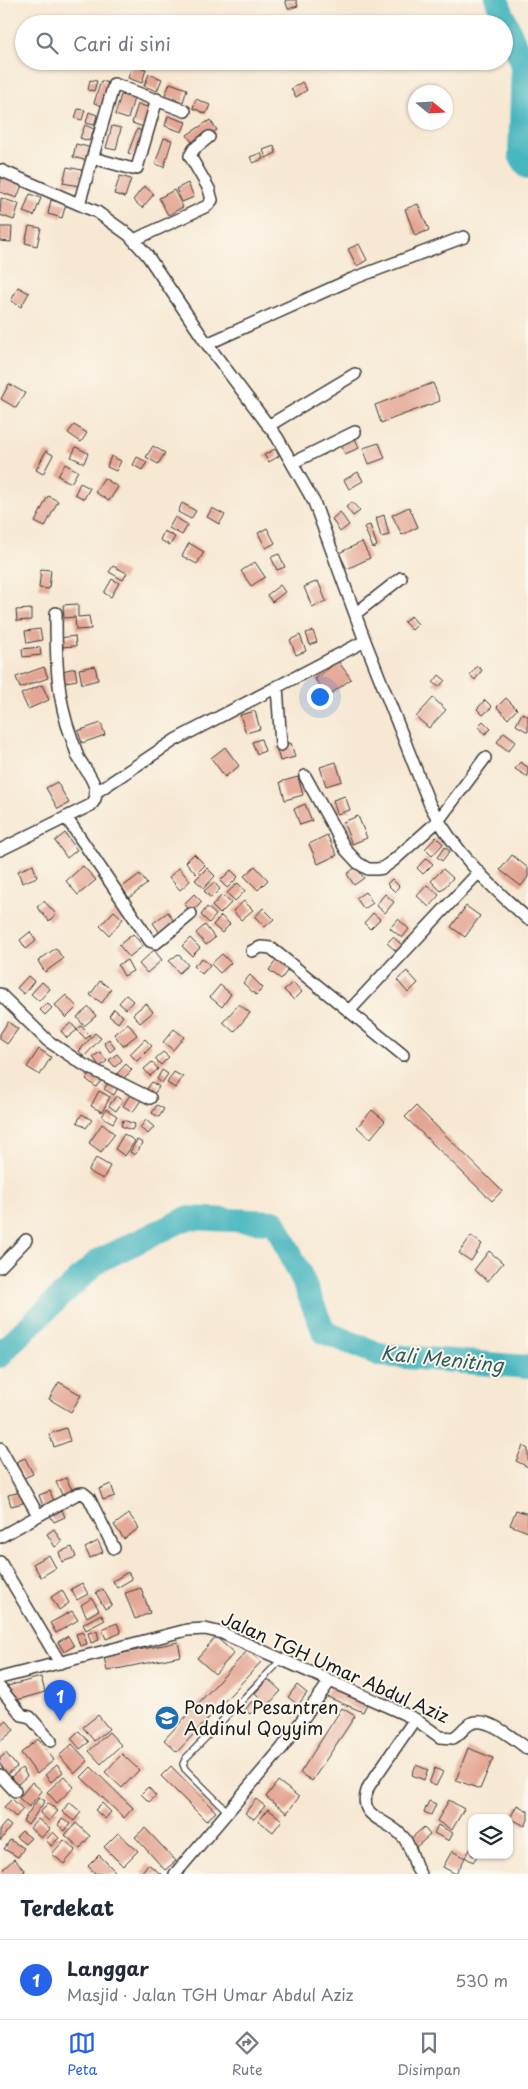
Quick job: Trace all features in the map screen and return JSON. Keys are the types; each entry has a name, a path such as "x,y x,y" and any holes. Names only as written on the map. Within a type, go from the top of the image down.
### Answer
{"street":[{"path":"79,204 114,84 185,111"},
{"path":"93,158 133,169 137,168 157,99"},
{"path":"134,240 207,206 212,200 209,189 190,156 194,149 209,137"},
{"path":"0,170 109,218 134,240 147,255 207,344 268,426 314,502 365,641 438,821 458,849 479,872 528,919"},
{"path":"207,344 352,279 464,237"},
{"path":"268,426 355,374"},
{"path":"292,463 355,432"},
{"path":"355,614 401,578"},
{"path":"0,850 94,802 96,793 94,784 78,757 64,719 56,670 56,613"},
{"path":"96,793 175,740 365,641"},
{"path":"278,686 281,745"},
{"path":"305,776 346,850 358,864 368,869 383,868 438,821 485,758"},
{"path":"66,817 150,941 156,943 191,914"},
{"path":"349,1011 479,872"},
{"path":"252,951 261,947 271,948 403,1055"},
{"path":"0,994 48,1041 84,1065 150,1098"},
{"path":"0,1267 26,1240"},
{"path":"0,1448 38,1515"},
{"path":"0,1537 77,1494 83,1493 89,1498 114,1548"},
{"path":"0,1562 60,1663"},
{"name":"Jalan TGH Umar Abdul Aziz","path":"0,1678 196,1629 222,1633 414,1719 437,1736 447,1739 456,1736 474,1722 486,1722 528,1749"},
{"path":"175,1874 282,1748 330,1681"},
{"path":"0,1688 22,1715 30,1717 51,1741"},
{"path":"414,1719 369,1786 364,1798 364,1805 408,1843 420,1874"},
{"path":"0,1774 15,1791"}],"lane":[{"path":"228,1812 185,1769 183,1764 186,1758 281,1660"}],"building":[{"path":"285,0 296,0 298,6 288,9"},
{"path":"130,70 146,70 142,83 128,78"},
{"path":"149,74 162,79 157,91 144,86"},
{"path":"90,80 97,81 94,91 88,90"},
{"path":"101,81 109,83 102,106 94,103"},
{"path":"302,82 307,90 296,97 291,89"},
{"path":"170,83 187,89 183,102 165,95"},
{"path":"121,95 134,98 128,119 115,115"},
{"path":"196,99 210,105 206,114 193,108"},
{"path":"138,104 153,109 147,128 132,123"},
{"path":"78,109 85,110 82,120 75,118"},
{"path":"89,112 97,115 94,125 86,123"},
{"path":"168,116 186,122 182,132 165,126"},
{"path":"210,120 217,130 194,145 187,135"},
{"path":"85,125 94,129 89,141 80,138"},
{"path":"112,126 121,128 116,150 106,148"},
{"path":"137,129 144,132 136,156 128,153"},
{"path":"164,138 172,140 164,167 155,164"},
{"path":"76,144 92,148 88,161 73,157"},
{"path":"274,146 276,153 266,158 263,150"},
{"path":"261,153 263,159 253,163 250,157"},
{"path":"67,167 82,170 79,186 63,183"},
{"path":"120,176 131,179 125,197 114,194"},
{"path":"1,177 22,185 17,198 0,192"},
{"path":"188,183 194,197 182,202 176,189"},
{"path":"144,186 154,194 142,208 133,200"},
{"path":"174,190 183,207 168,215 159,198"},
{"path":"30,194 41,198 34,216 23,212"},
{"path":"1,198 19,204 14,220 0,215"},
{"path":"51,200 66,204 62,218 48,214"},
{"path":"418,204 429,230 415,236 405,209"},
{"path":"29,226 41,228 37,246 25,243"},
{"path":"0,227 12,227 11,242 0,241"},
{"path":"359,244 367,260 357,266 348,249"},
{"path":"18,287 29,293 21,307 11,301"},
{"path":"433,383 440,401 381,423 375,405"},
{"path":"9,384 25,393 16,408 1,399"},
{"path":"74,425 87,433 81,442 68,433"},
{"path":"355,438 359,448 345,454 341,445"},
{"path":"379,443 385,458 369,464 363,448"},
{"path":"153,446 165,453 158,464 146,457"},
{"path":"76,447 88,453 84,463 71,457"},
{"path":"275,449 279,456 269,462 264,455"},
{"path":"46,451 53,455 43,474 36,470"},
{"path":"111,456 121,461 116,471 107,467"},
{"path":"137,457 147,462 142,470 133,465"},
{"path":"65,464 78,471 71,483 58,476"},
{"path":"358,472 363,481 349,489 344,480"},
{"path":"104,478 118,487 109,501 95,492"},
{"path":"80,483 90,488 84,499 75,494"},
{"path":"48,496 58,501 45,527 35,522"},
{"path":"352,502 360,511 353,516 346,507"},
{"path":"182,503 196,511 191,519 178,512"},
{"path":"409,507 418,527 402,535 392,515"},
{"path":"212,508 225,515 219,524 207,517"},
{"path":"340,512 349,525 340,532 332,519"},
{"path":"384,515 389,535 381,537 376,518"},
{"path":"175,517 188,525 182,535 169,528"},
{"path":"370,525 377,546 373,548 364,527"},
{"path":"267,528 275,543 266,548 258,533"},
{"path":"164,531 175,537 170,545 160,540"},
{"path":"362,542 370,558 347,569 339,553"},
{"path":"189,543 204,552 197,564 182,556"},
{"path":"279,554 285,567 277,570 271,557"},
{"path":"255,562 265,577 251,586 241,571"},
{"path":"113,566 127,573 123,580 109,572"},
{"path":"41,569 51,570 49,589 39,588"},
{"path":"112,579 119,583 111,597 104,593"},
{"path":"318,581 326,601 312,607 304,587"},
{"path":"280,585 285,592 272,602 267,595"},
{"path":"78,604 78,617 89,616 91,629 76,630 75,617 64,618 63,605"},
{"path":"31,609 31,620 17,621 16,610"},
{"path":"411,616 418,624 412,630 404,622"},
{"path":"40,629 42,640 27,643 25,631"},
{"path":"313,631 317,642 310,645 306,633"},
{"path":"300,635 306,651 296,655 290,640"},
{"path":"75,636 76,646 60,647 59,638"},
{"path":"40,647 41,655 23,657 22,649"},
{"path":"338,661 351,679 328,696 315,679"},
{"path":"95,666 98,680 82,684 79,669"},
{"path":"477,666 482,670 475,680 470,675"},
{"path":"44,667 48,678 20,688 16,677"},
{"path":"75,668 77,680 61,683 58,672"},
{"path":"439,675 445,680 439,687 433,683"},
{"path":"42,685 49,700 28,709 21,694"},
{"path":"433,698 446,710 429,728 416,717"},
{"path":"506,698 517,709 508,719 497,707"},
{"path":"485,700 492,707 483,715 477,709"},
{"path":"255,711 260,729 246,733 240,715"},
{"path":"522,713 528,716 528,732 516,725"},
{"path":"483,721 491,729 485,734 478,726"},
{"path":"101,723 105,735 82,743 78,731"},
{"path":"504,732 516,741 508,751 497,742"},
{"path":"261,739 265,751 257,754 252,742"},
{"path":"291,743 295,757 280,761 276,747"},
{"path":"225,747 239,766 225,777 211,758"},
{"path":"336,762 342,781 326,786 320,767"},
{"path":"520,762 528,767 528,777 515,769"},
{"path":"298,777 303,795 285,800 280,782"},
{"path":"57,782 69,803 58,809 46,788"},
{"path":"345,796 350,810 337,814 333,800"},
{"path":"305,804 312,821 300,825 294,809"},
{"path":"358,816 367,838 352,844 343,822"},
{"path":"65,833 77,850 67,858 55,841"},
{"path":"327,835 337,855 318,864 309,844"},
{"path":"436,837 443,844 432,856 425,849"},
{"path":"445,847 450,851 442,861 437,857"},
{"path":"194,854 205,865 196,874 186,862"},
{"path":"512,855 528,868 528,877 521,886 500,870"},
{"path":"426,858 433,864 423,874 417,868"},
{"path":"33,865 37,877 22,883 18,871"},
{"path":"83,866 96,880 78,895 66,881"},
{"path":"255,866 268,880 258,890 244,876"},
{"path":"356,867 364,878 354,885 347,874"},
{"path":"179,868 190,881 180,890 169,877"},
{"path":"207,868 215,876 204,888 195,880"},
{"path":"443,869 453,878 441,891 431,881"},
{"path":"231,870 238,877 227,888 220,881"},
{"path":"140,874 147,884 129,898 122,887"},
{"path":"392,879 399,886 395,892 387,884"},
{"path":"214,882 220,889 211,898 204,891"},
{"path":"238,883 245,891 235,901 227,893"},
{"path":"427,885 439,895 429,907 417,896"},
{"path":"365,892 373,903 364,909 356,898"},
{"path":"194,894 202,902 192,912 184,904"},
{"path":"385,894 394,902 385,913 376,905"},
{"path":"222,895 231,903 220,914 212,906"},
{"path":"44,901 56,914 49,921 37,907"},
{"path":"244,901 253,910 241,920 233,911"},
{"path":"466,906 480,916 465,937 451,927"},
{"path":"207,907 216,915 209,923 201,915"},
{"path":"263,908 274,919 265,927 255,917"},
{"path":"114,911 123,919 109,935 100,926"},
{"path":"168,912 175,923 160,933 153,923"},
{"path":"373,913 380,919 370,929 364,923"},
{"path":"221,916 230,924 222,933 213,925"},
{"path":"398,919 409,929 402,938 390,928"},
{"path":"205,925 215,938 206,945 196,933"},
{"path":"30,932 36,941 26,949 20,940"},
{"path":"133,934 143,946 129,957 119,945"},
{"path":"393,937 403,946 397,952 387,943"},
{"path":"190,938 200,948 192,956 182,946"},
{"path":"56,948 63,959 45,972 38,961"},
{"path":"154,950 162,960 147,973 139,964"},
{"path":"178,954 188,965 179,973 169,961"},
{"path":"222,954 231,963 220,973 211,964"},
{"path":"279,957 291,966 281,979 269,970"},
{"path":"202,958 210,965 202,974 194,966"},
{"path":"127,960 133,971 124,976 118,965"},
{"path":"407,971 418,983 408,993 397,980"},
{"path":"250,975 263,988 256,995 243,983"},
{"path":"28,976 34,981 24,994 17,988"},
{"path":"100,981 111,989 102,1003 90,995"},
{"path":"42,982 50,989 39,1001 31,994"},
{"path":"293,982 302,992 294,1000 284,990"},
{"path":"220,985 231,994 222,1007 210,997"},
{"path":"66,995 77,1007 66,1018 55,1005"},
{"path":"126,995 133,1001 126,1009 119,1003"},
{"path":"47,1003 52,1008 45,1015 40,1010"},
{"path":"146,1003 153,1012 140,1023 133,1014"},
{"path":"239,1004 250,1013 234,1032 223,1022"},
{"path":"89,1007 96,1016 84,1026 77,1017"},
{"path":"114,1009 123,1016 118,1023 109,1016"},
{"path":"8,1022 18,1029 7,1044 0,1039 0,1034"},
{"path":"71,1023 77,1030 67,1038 61,1031"},
{"path":"128,1023 137,1035 123,1046 114,1034"},
{"path":"81,1026 90,1035 86,1039 77,1030"},
{"path":"174,1029 184,1037 173,1050 163,1042"},
{"path":"95,1033 101,1038 84,1057 79,1051"},
{"path":"109,1039 115,1048 110,1052 104,1043"},
{"path":"145,1039 152,1046 137,1061 130,1054"},
{"path":"39,1049 51,1057 40,1075 27,1067"},
{"path":"100,1052 107,1061 100,1067 93,1057"},
{"path":"163,1052 169,1057 161,1065 155,1059"},
{"path":"117,1054 122,1060 115,1067 109,1060"},
{"path":"152,1062 158,1069 150,1076 144,1069"},
{"path":"126,1064 132,1070 121,1081 115,1076"},
{"path":"162,1070 168,1074 162,1083 157,1079"},
{"path":"92,1072 102,1080 96,1087 86,1079"},
{"path":"174,1072 183,1077 175,1088 167,1083"},
{"path":"110,1080 119,1086 114,1095 104,1089"},
{"path":"152,1082 159,1087 152,1097 145,1092"},
{"path":"99,1091 110,1097 102,1112 91,1106"},
{"path":"131,1093 141,1100 133,1112 123,1106"},
{"path":"116,1096 123,1101 116,1111 109,1106"},
{"path":"157,1105 164,1109 159,1117 152,1113"},
{"path":"416,1106 502,1191 492,1201 405,1117"},
{"path":"106,1109 117,1116 113,1123 102,1117"},
{"path":"372,1110 385,1121 370,1139 357,1127"},
{"path":"82,1114 92,1120 86,1128 77,1122"},
{"path":"123,1120 135,1124 132,1130 121,1126"},
{"path":"146,1120 154,1127 148,1134 140,1128"},
{"path":"102,1124 115,1134 101,1152 89,1143"},
{"path":"124,1134 135,1141 125,1156 115,1149"},
{"path":"137,1140 143,1143 135,1155 130,1152"},
{"path":"96,1158 110,1166 103,1179 88,1171"},
{"path":"471,1236 482,1244 471,1261 459,1253"},
{"path":"489,1251 503,1263 488,1281 474,1270"},
{"path":"59,1382 81,1395 71,1412 49,1399"},
{"path":"66,1428 70,1441 54,1447 49,1434"},
{"path":"523,1446 528,1449 528,1467 516,1461"},
{"path":"25,1458 33,1474 24,1478 16,1462"},
{"path":"66,1478 74,1494 64,1499 56,1482"},
{"path":"111,1484 115,1496 103,1500 99,1489"},
{"path":"50,1491 55,1504 44,1509 39,1495"},
{"path":"21,1492 23,1503 11,1506 8,1495"},
{"path":"62,1510 65,1517 54,1522 50,1516"},
{"path":"516,1510 528,1514 528,1532 510,1525"},
{"path":"129,1514 139,1528 124,1539 114,1525"},
{"path":"54,1529 62,1542 55,1547 47,1534"},
{"path":"98,1541 103,1552 90,1558 85,1548"},
{"path":"72,1547 76,1557 62,1562 59,1552"},
{"path":"49,1555 56,1568 41,1577 33,1564"},
{"path":"128,1572 132,1579 117,1588 113,1581"},
{"path":"82,1583 88,1594 77,1600 71,1589"},
{"path":"141,1588 150,1613 135,1619 125,1593"},
{"path":"103,1589 112,1605 105,1609 96,1593"},
{"path":"62,1590 69,1603 59,1610 51,1597"},
{"path":"92,1598 99,1610 87,1617 81,1605"},
{"path":"72,1611 78,1620 56,1633 50,1623"},
{"path":"101,1614 105,1620 86,1630 83,1624"},
{"path":"117,1623 121,1633 106,1639 102,1629"},
{"path":"97,1631 99,1640 91,1643 88,1633"},
{"path":"83,1632 87,1644 80,1646 76,1634"},
{"path":"68,1636 74,1646 64,1652 58,1642"},
{"path":"216,1637 234,1653 215,1674 197,1658"},
{"path":"178,1642 181,1656 107,1671 104,1657"},
{"path":"248,1650 261,1662 177,1752 164,1740"},
{"path":"41,1677 45,1692 13,1701 8,1686"},
{"path":"268,1679 281,1691 268,1705 255,1693"},
{"path":"297,1685 307,1693 298,1705 288,1697"},
{"path":"330,1686 368,1702 363,1712 325,1696"},
{"path":"252,1701 258,1706 250,1714 245,1710"},
{"path":"342,1708 355,1716 312,1781 300,1773"},
{"path":"98,1715 109,1729 94,1741 83,1727"},
{"path":"6,1720 14,1730 0,1742 0,1725"},
{"path":"79,1731 89,1742 80,1749 71,1738"},
{"path":"109,1732 121,1745 101,1764 89,1751"},
{"path":"38,1739 54,1760 37,1774 21,1753"},
{"path":"72,1744 88,1761 75,1773 59,1756"},
{"path":"468,1748 493,1758 480,1789 456,1780"},
{"path":"6,1753 17,1767 7,1774 0,1764 0,1758"},
{"path":"122,1754 139,1770 122,1788 105,1772"},
{"path":"57,1765 63,1772 51,1782 45,1775"},
{"path":"416,1765 428,1770 424,1780 412,1775"},
{"path":"171,1766 216,1812 206,1821 161,1776"},
{"path":"91,1767 133,1808 124,1818 81,1777"},
{"path":"22,1768 27,1776 17,1785 11,1777"},
{"path":"435,1768 443,1772 436,1786 429,1783"},
{"path":"64,1776 74,1787 57,1803 47,1792"},
{"path":"278,1781 299,1797 287,1813 266,1797"},
{"path":"32,1782 42,1791 29,1807 19,1798"},
{"path":"148,1787 156,1796 149,1802 141,1794"},
{"path":"39,1797 45,1801 28,1825 23,1821"},
{"path":"12,1799 23,1809 16,1817 4,1807"},
{"path":"256,1799 265,1806 254,1819 245,1813"},
{"path":"449,1800 464,1809 452,1830 437,1821"},
{"path":"429,1801 436,1804 431,1815 424,1812"},
{"path":"69,1802 81,1812 74,1821 62,1812"},
{"path":"48,1803 58,1811 49,1821 40,1813"},
{"path":"102,1803 111,1812 105,1819 95,1810"},
{"path":"517,1805 528,1811 528,1820 525,1826 513,1820 512,1814"},
{"path":"268,1809 282,1820 273,1832 259,1821"},
{"path":"38,1819 50,1829 41,1838 30,1828"},
{"path":"62,1819 70,1824 65,1831 58,1825"},
{"path":"6,1822 11,1826 0,1841 0,1829"},
{"path":"76,1823 90,1836 80,1848 65,1835"},
{"path":"438,1825 453,1833 449,1841 434,1833"},
{"path":"424,1827 430,1835 415,1848 409,1840"},
{"path":"145,1828 176,1861 165,1870 135,1837"},
{"path":"22,1831 31,1838 25,1844 16,1837"},
{"path":"53,1832 59,1838 51,1846 46,1840"},
{"path":"118,1833 138,1851 123,1866 104,1847"},
{"path":"10,1840 24,1848 18,1857 4,1849"},
{"path":"64,1840 76,1850 64,1864 52,1854"},
{"path":"452,1851 465,1858 456,1874 443,1867"},
{"path":"99,1855 118,1874 96,1874 88,1866"},
{"path":"14,1859 25,1871 21,1874 1,1874 0,1872"},
{"path":"148,1864 161,1874 145,1874 142,1872"}],"waterway":[{"name":"Kali Meniting","path":"497,0 503,15"},
{"name":"Kali Meniting","path":"513,40 523,65 520,155 528,167"},
{"name":"Kali Meniting","path":"0,1356 12,1342 98,1261 187,1218 275,1222 301,1276 324,1332 381,1355 528,1367"}],"place":[{"name":"Pondok Pesantren Addinul Qoyyim","path":"167,1718"},
{"name":"Langgar","path":"60,1721"}]}
